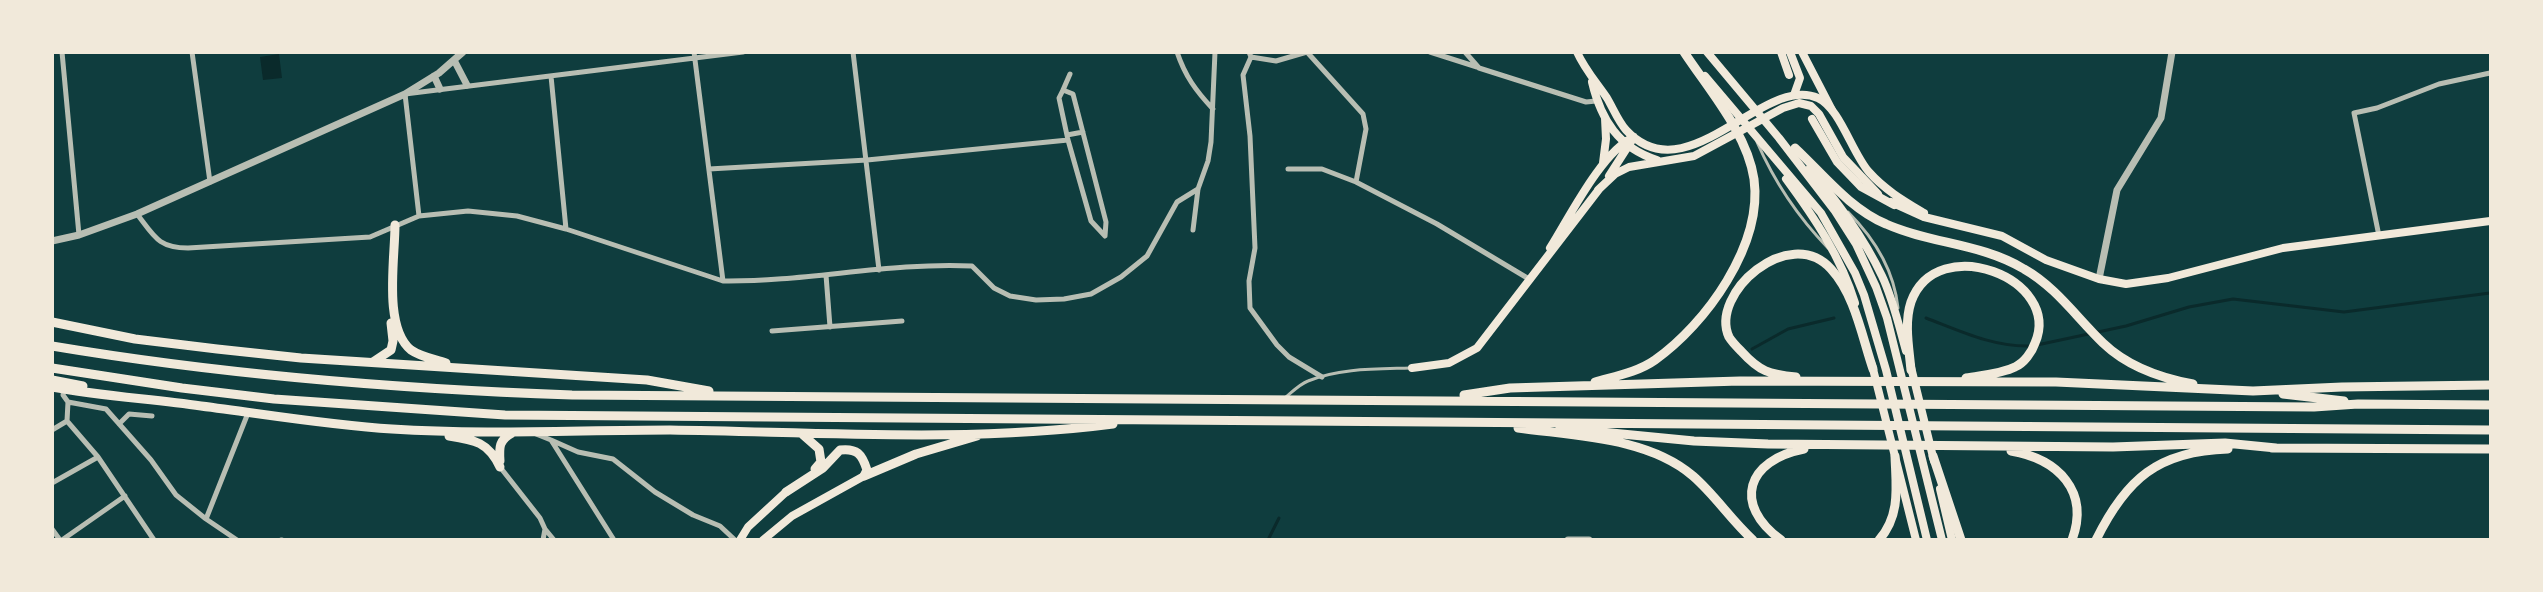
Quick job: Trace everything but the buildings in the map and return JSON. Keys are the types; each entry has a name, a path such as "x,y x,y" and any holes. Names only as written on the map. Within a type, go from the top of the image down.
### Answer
{"highway":[{"path":"1579,386 1636,370 1655,360 1689,330 1722,288 1736,262 1751,225 1755,200 1754,178 1748,156 1736,132 1684,52"},
{"path":"1795,148 1842,194 1884,224 1918,236 1975,248 2006,259 2046,284 2110,349 2135,367 2154,374 2231,390"},
{"path":"373,362 387,355 393,345 391,310 393,227"},
{"path":"1841,381 1766,372 1750,361 1729,337 1728,311 1734,297 1751,274 1762,265 1789,253 1807,254 1830,268 1843,285 1873,369"},
{"path":"1911,370 1904,328 1915,294 1922,283 1935,273 1952,267 1981,268 2004,277 2027,293 2038,314 2039,326 2032,350 2017,367 1998,373 1937,382"},
{"path":"391,310 398,333 411,350 422,356 459,367"},
{"path":"52,322 135,339 198,347 301,358 647,380 732,396"},
{"path":"52,346 176,366 404,388 572,394 2314,407 2358,404 2490,405"},
{"path":"52,368 182,388 274,399 505,415 2490,430"},
{"path":"52,380 98,388 122,396"},
{"path":"1435,399 1510,388 1740,381 2056,382 2253,391 2358,404"},
{"path":"2253,391 2490,385"},
{"path":"52,387 248,413 351,425 421,430 531,432 670,430 802,434 988,433 1058,431 1145,420"},
{"path":"1485,423 1694,441 1985,447 2113,447 2225,443 2276,448"},
{"path":"1485,423 1627,444 1674,461 1701,483 1753,540"},
{"path":"421,430 474,440 488,448 500,466"},
{"path":"474,440 477,436 494,432"},
{"path":"500,466 499,446 503,438 512,432"},
{"path":"864,476 916,454 988,433"},
{"path":"786,492 820,462 819,449 802,434"},
{"path":"1781,540 1765,528 1757,518 1751,495 1753,484 1766,464 1777,458 1790,452 1825,445"},
{"path":"1985,447 2022,453 2045,461 2066,479 2074,494 2077,514 2072,540"},
{"path":"2096,540 2118,500 2127,489 2147,471 2184,454 2222,449 2276,448 2490,449"},
{"path":"786,492 823,468 840,450 852,449 859,452 867,470 864,476"},
{"path":"1880,540 1895,511 1897,497 1895,456"},
{"path":"1933,456 1961,540"}],"main road":[{"path":"1577,52 1624,128 1649,146 1663,150 1690,146 1780,104 1799,103 1811,106 1819,114 1852,169 1894,205"},
{"path":"1684,52 1821,213 1844,250 1864,295 1886,370 1927,540"},
{"path":"1707,52 1779,138 1835,211 1856,244 1883,308 1942,540"},
{"path":"1780,52 1789,75"},
{"path":"1790,52 1800,78 1794,95"},
{"path":"1802,52 1860,161 1881,184 1897,197 1925,214 2002,236 2046,260 2099,279 2126,284 2145,282 2283,248 2490,221"},
{"path":"1591,78 1596,101 1625,145 1640,155 1660,161"},
{"path":"1598,190 1615,174 1629,167 1694,156 1794,95 1807,95 1819,99 1832,110"},
{"path":"1746,99 1795,148 1855,226 1893,295 1904,328"},
{"path":"1602,167 1606,139 1605,117"},
{"path":"1812,119 1837,162 1861,187 1924,218 1960,225"},
{"path":"1529,279 1602,167 1634,137"},
{"path":"1755,138 1806,206 1849,283 1916,540"},
{"path":"1412,368 1449,363 1477,348 1598,190 1625,145"},
{"path":"1911,370 1952,540"},
{"path":"764,540 792,516 864,476"},
{"path":"740,540 747,527 786,492"}],"street":[{"path":"62,52 79,235"},
{"path":"192,52 210,182"},
{"path":"52,241 79,235 137,214 405,94 434,76 463,52"},
{"path":"405,94 694,55 743,52"},
{"path":"854,52 879,270"},
{"path":"1178,52 1183,72 1197,93 1214,109"},
{"path":"1193,230 1198,189 1208,161 1214,109 1215,52"},
{"path":"1322,377 1289,357 1276,345 1250,308 1249,281 1256,248 1251,136 1243,75 1250,55 1276,61 1307,52 1363,114 1366,129 1356,182"},
{"path":"1430,52 1586,102 1596,101"},
{"path":"1465,52 1479,68"},
{"path":"2099,279 2117,190 2161,118 2172,52"},
{"path":"694,55 723,281"},
{"path":"454,60 467,85"},
{"path":"2379,237 2354,113 2377,108 2439,84 2490,73"},
{"path":"1063,90 1073,94 1106,222 1105,236 1092,221 1067,138 1059,98 1070,74"},
{"path":"434,76 440,89"},
{"path":"551,76 566,229"},
{"path":"405,94 419,216"},
{"path":"709,169 867,160 1067,138 1083,132"},
{"path":"1288,169 1322,169 1356,182 1437,224 1529,279"},
{"path":"137,214 159,243 171,248 370,237 419,216 468,211 517,216 566,229 723,281 972,266 994,288 1010,296 1036,300 1064,300 1091,294 1120,277 1147,256 1177,202 1198,189"},
{"path":"826,275 830,327"},
{"path":"772,331 902,321"},
{"path":"64,389 63,395 68,402 67,421 98,457 151,539"},
{"path":"68,402 106,409 151,460 176,495 237,540"},
{"path":"206,519 248,413"},
{"path":"119,424 129,414 152,416"},
{"path":"52,430 67,421"},
{"path":"531,432 578,452 613,459 655,492 693,515 720,526 735,540"},
{"path":"551,440 614,540"},
{"path":"52,483 98,457"},
{"path":"500,466 554,540"},
{"path":"52,529 61,540 125,496"},
{"path":"543,540 545,529"},
{"path":"1568,540 1588,540"}],"lane":[{"path":"1284,399 1306,381 1322,377 1365,370 1412,368"}],"water":[{"path":"279,54 282,78 263,80 260,57"}],"waterway":[{"path":"2037,345 2126,326 2189,307 2233,299 2344,312 2490,293"},
{"path":"1752,349 1788,329 1834,318"},
{"path":"1926,318 1990,341 2030,346"},
{"path":"1268,540 1279,518"}]}
